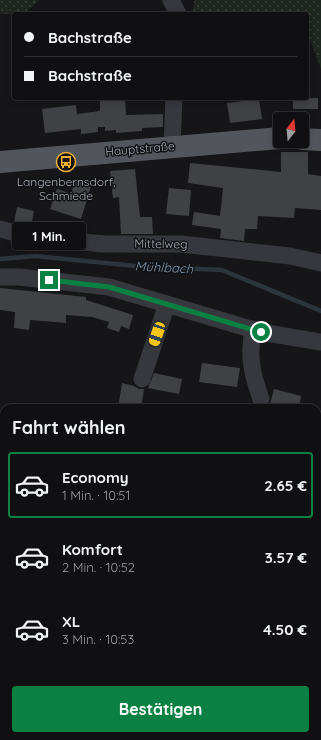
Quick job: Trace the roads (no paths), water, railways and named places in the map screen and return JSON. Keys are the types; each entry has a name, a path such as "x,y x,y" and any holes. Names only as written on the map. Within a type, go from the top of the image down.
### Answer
{"main road":[{"name":"Hauptstraße","path":"0,162 273,139"},
{"path":"309,139 321,140"}],"street":[{"path":"171,0 177,12"},
{"path":"172,147 174,100"},
{"name":"Mittelweg","path":"0,229 30,237 104,244 181,244 290,256 321,263"},
{"path":"0,277 19,277 109,287 253,329 321,342"},
{"path":"142,379 167,304"},
{"path":"253,329 250,347 253,376 261,399"}],"waterway":[{"name":"Mühlbach","path":"0,259 35,256 136,266 222,270 321,311"}],"place":[{"name":"Langenbernsdorf, Schmiede","path":"66,162"}]}
